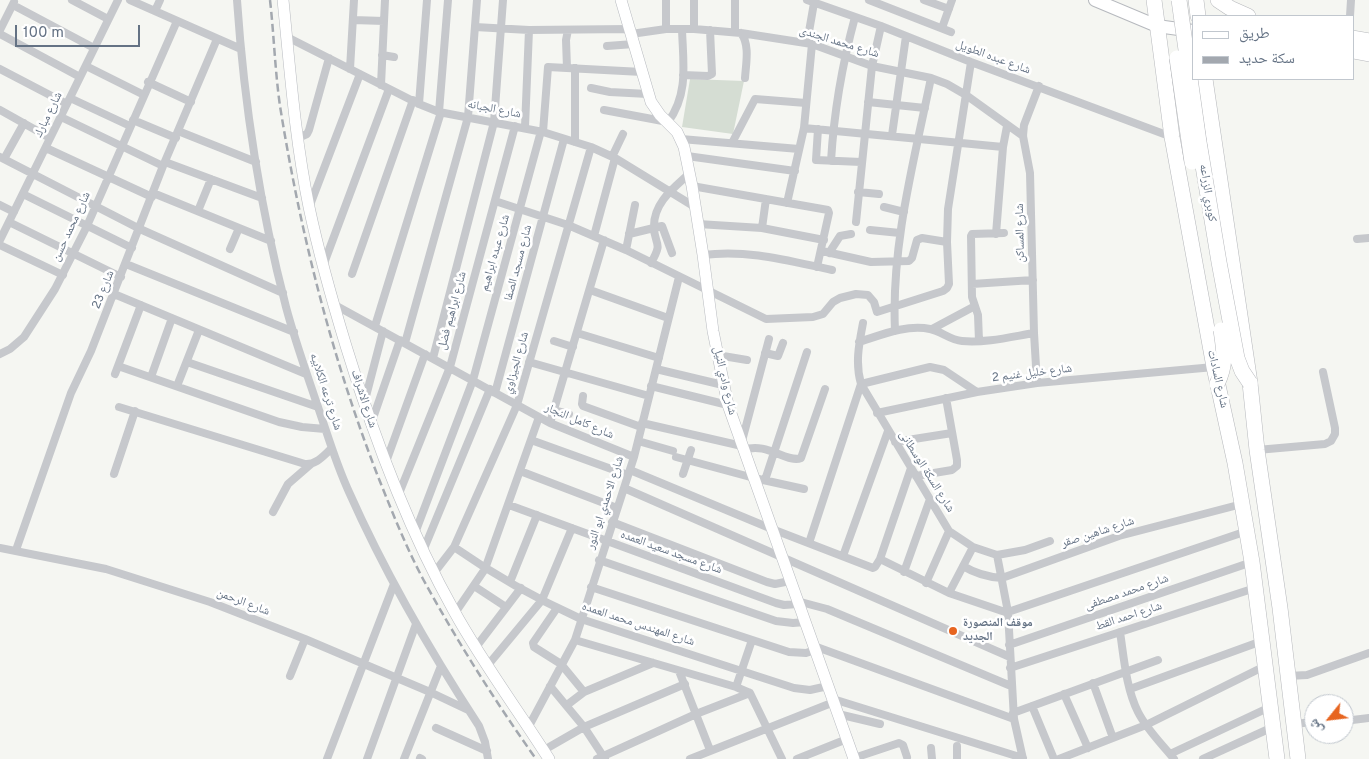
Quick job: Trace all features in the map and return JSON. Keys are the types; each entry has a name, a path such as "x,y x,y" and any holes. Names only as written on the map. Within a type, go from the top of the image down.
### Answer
{"highway":[{"name":"شارع السادات","path":"1154,0 1172,137 1217,384 1226,416 1247,531 1277,759"},
{"name":"كوبري الزراعه","path":"1169,0 1187,133 1224,348 1224,371 1217,384"},
{"name":"كوبري الزراعه","path":"1180,0 1199,142 1222,281 1237,358 1242,371 1250,383"},
{"path":"1196,0 1198,15"},
{"path":"1218,0 1242,15"},
{"path":"1354,38 1369,41"},
{"path":"1354,51 1369,54"},
{"path":"1208,83 1280,608 1298,759"},
{"path":"1258,610 1271,614 1277,612 1280,608"},
{"path":"1265,664 1277,657 1288,669"}],"main road":[{"path":"1095,0 1157,26 1192,31"}],"street":[{"path":"72,0 108,20"},
{"name":"شارع مبارك","path":"0,240 118,0"},
{"path":"130,0 241,50"},
{"path":"155,11 160,0"},
{"name":"شارع الاشراف","path":"283,0 298,138 309,207 333,304 371,426 398,496 423,551 455,613 547,754"},
{"path":"350,69 354,0"},
{"path":"381,84 385,0"},
{"path":"352,274 416,102 427,0"},
{"path":"375,326 440,112 448,0"},
{"path":"371,426 403,341 468,117 477,0"},
{"path":"386,462 429,356 494,122 503,0"},
{"name":"شارع وادي النيل","path":"621,0 648,94 655,108 673,126 681,139 687,156 722,385 742,446 759,479 781,556 854,758"},
{"path":"666,0 666,29"},
{"path":"694,0 694,29"},
{"path":"735,0 738,32 745,39 747,46 745,78"},
{"path":"869,0 881,2 951,32"},
{"path":"924,0 949,9"},
{"path":"942,28 952,0"},
{"path":"1350,0 1350,15"},
{"name":"شارع ترعه الكلابيه","path":"236,1 262,198 283,293 306,374 332,449 362,522 416,624 479,726 487,755"},
{"path":"787,202 804,128 811,1"},
{"name":"شارع عبده الطويل","path":"811,1 1172,137"},
{"path":"0,30 14,2 94,48"},
{"path":"831,161 833,130 844,56 854,17"},
{"path":"353,20 384,21"},
{"name":"شارع محمد حسن","path":"0,354 10,349 24,337 63,275 177,21"},
{"path":"856,222 872,66 881,26"},
{"path":"475,27 568,30 631,36"},
{"name":"شارع محمد الجندى","path":"631,36 666,29 694,29 738,32 809,43 872,66 931,78 947,84 966,95 1023,136"},
{"path":"604,110 668,122 680,102 682,90 682,29"},
{"path":"524,128 529,30"},
{"path":"568,30 566,40 571,68 575,142"},
{"path":"683,75 711,75 710,30"},
{"path":"0,34 80,77"},
{"path":"608,46 631,36"},
{"path":"892,135 906,36"},
{"name":"شارع الجبانه","path":"287,37 416,102 440,112 542,132 590,147 614,158 695,207"},
{"name":"شارع 23","path":"16,550 72,393 121,278 164,164 217,39"},
{"path":"382,54 394,57"},
{"path":"298,138 310,130 329,58"},
{"path":"495,201 543,216 604,240 766,319 819,316 827,311 836,300 856,294 868,295 874,302 877,312 942,291 949,284 946,242 948,209 971,62"},
{"path":"86,66 144,95"},
{"name":"شارع عبده ابراهيم","path":"415,533 473,380 542,132 548,67 571,68"},
{"path":"571,68 642,72"},
{"path":"0,69 68,101 132,123 177,134 256,162"},
{"path":"309,207 360,74"},
{"path":"895,331 894,307 900,233 931,78"},
{"path":"148,82 191,102"},
{"name":"شارع المساكن","path":"1037,383 1030,173 1023,136 1024,125 1039,86"},
{"path":"323,266 389,88"},
{"path":"591,88 610,92 648,94"},
{"path":"732,143 755,99 806,103"},
{"path":"868,102 925,108"},
{"path":"0,110 50,138"},
{"path":"61,116 121,146 164,164 262,198"},
{"path":"24,123 2,158 140,229 283,293"},
{"name":"شارع ابراهيم فضل","path":"398,496 450,367 515,126"},
{"path":"979,341 978,314 972,297 971,236 972,234 1000,233 1003,147 1007,126"},
{"path":"804,128 1003,147"},
{"path":"818,129 815,158 818,160 862,162"},
{"path":"594,236 614,158 623,134"},
{"name":"شارع مسجد الصفا","path":"423,551 492,391 564,139"},
{"path":"681,139 799,149"},
{"name":"شارع الجيزاوي","path":"434,573 454,546 517,405 590,147"},
{"path":"46,148 153,195 271,240"},
{"path":"687,156 795,171"},
{"path":"651,263 658,246 654,228 657,210 662,200 690,173"},
{"path":"198,211 211,179"},
{"path":"692,186 828,210 824,240 826,252"},
{"path":"858,192 879,194"},
{"path":"22,194 132,248"},
{"path":"762,228 766,199"},
{"path":"0,205 14,212"},
{"path":"626,250 635,205"},
{"path":"884,207 904,212"},
{"path":"9,222 121,278"},
{"path":"698,224 762,228 824,240"},
{"path":"629,234 661,225 672,253"},
{"path":"230,249 240,228"},
{"path":"870,230 900,233"},
{"path":"817,267 826,252 840,236 851,234"},
{"path":"826,252 863,261 911,260 916,242 922,238 946,242"},
{"path":"1357,239 1369,238"},
{"path":"550,424 604,240"},
{"path":"0,245 63,275"},
{"path":"703,255 742,253 784,259 832,270"},
{"path":"126,264 294,332"},
{"name":"شارع الاحمدي ابو النور","path":"529,726 575,640 599,560 634,457 678,277"},
{"path":"972,284 1033,280"},
{"path":"590,290 668,318"},
{"path":"114,294 306,374"},
{"name":"شارع كامل النجار","path":"333,304 550,424 634,457"},
{"path":"141,305 116,370 151,377 279,422 325,429"},
{"path":"932,329 975,306"},
{"path":"151,377 172,318"},
{"name":"شارع السكة الوسطانى","path":"863,323 858,360 858,374 861,384 949,531 973,547 997,555 1025,550 1050,541"},
{"path":"859,342 895,331 918,328 932,329 959,341 979,341 1034,333"},
{"path":"177,386 199,330"},
{"path":"364,406 383,331"},
{"path":"577,333 659,358"},
{"path":"742,446 769,339"},
{"path":"554,342 572,347"},
{"path":"765,353 779,356 783,343"},
{"path":"759,479 774,452 807,352"},
{"path":"717,355 747,360"},
{"path":"187,362 318,407"},
{"path":"529,362 649,396"},
{"name":"شارع خليل غنيم 2","path":"861,384 930,367 944,370 978,392 1037,383 1214,366"},
{"path":"656,369 722,385"},
{"path":"1257,450 1325,444 1331,441 1335,434 1335,428 1324,372"},
{"path":"809,543 861,384"},
{"path":"651,386 728,404"},
{"path":"583,396 583,406 642,425 742,446 755,447 795,460 801,458 825,389"},
{"path":"877,413 978,392"},
{"path":"916,476 952,470 956,466 946,398"},
{"path":"119,406 305,464 311,464"},
{"path":"554,410 569,414"},
{"path":"114,474 135,411"},
{"path":"455,613 485,569 539,417"},
{"path":"843,556 888,431"},
{"path":"895,442 952,433"},
{"path":"531,440 629,473 874,568 880,559 911,468"},
{"path":"638,441 688,460 804,489"},
{"path":"273,512 288,484 332,449"},
{"path":"683,474 690,450"},
{"path":"520,472 617,508"},
{"path":"624,488 1010,657"},
{"path":"904,572 930,500"},
{"name":"شارع شاهين صقر","path":"963,566 972,572 986,577 1002,578 1119,536 1242,504"},
{"name":"شارع مسجد سعيد العمده","path":"509,505 776,603 784,605 798,603 827,609 1011,686"},
{"path":"510,582 537,515"},
{"path":"612,522 767,582 775,584 790,581"},
{"path":"488,665 542,600 572,528"},
{"path":"926,583 949,531"},
{"path":"880,559 949,593 1008,613 1247,531"},
{"name":"شارع المهندس محمد العمده","path":"454,546 485,569 581,620 802,690 818,690 828,686"},
{"path":"949,593 973,547"},
{"name":"شارع الرحمن","path":"0,548 80,563 134,577 210,602 305,639 468,710"},
{"path":"997,555 1008,613 1013,716 1023,758"},
{"path":"599,560 776,621 805,622"},
{"name":"شارع محمد مصطفى","path":"1009,644 1252,562"},
{"path":"327,759 394,584"},
{"path":"474,586 506,608"},
{"path":"591,587 797,654 806,653 814,648 1013,716 1032,706 1158,660"},
{"path":"476,647 521,588"},
{"name":"شارع احمد القط","path":"1010,668 1255,588"},
{"path":"557,608 533,643 534,647 562,664 584,692"},
{"path":"367,759 416,624"},
{"path":"1120,632 1130,689 1138,712 1172,758 1270,708"},
{"path":"290,676 305,639"},
{"path":"575,640 736,687 750,693 782,759"},
{"path":"736,687 752,640"},
{"path":"1130,689 1262,641"},
{"path":"1288,669 1307,675 1369,653"},
{"path":"567,705 584,692 653,663"},
{"path":"1059,759 1146,725 1265,664"},
{"path":"404,759 441,666"},
{"path":"679,671 710,750"},
{"path":"1093,683 1113,738"},
{"path":"547,754 584,727 685,684"},
{"path":"550,686 584,727 602,758 696,714 750,693"},
{"path":"1064,694 1088,748"},
{"path":"690,759 833,700 1023,758"},
{"path":"1032,706 1054,759"},
{"path":"838,714 880,724"},
{"path":"1354,719 1369,718"},
{"path":"1293,724 1304,723"},
{"path":"1203,759 1273,727"},
{"path":"436,728 487,755"},
{"path":"798,759 847,739"},
{"path":"854,758 899,743 903,745 907,757"},
{"path":"957,746 957,759"},
{"path":"932,748 932,759"}],"shaded area":[{"path":"690,79 744,81 733,134 682,127"}],"railway":[{"path":"270,0 280,106 297,200 331,338 360,429 393,514 423,579 477,670 536,759"}],"place":[{"name":"موقف المنصورة الجديد","path":"953,631"}]}
